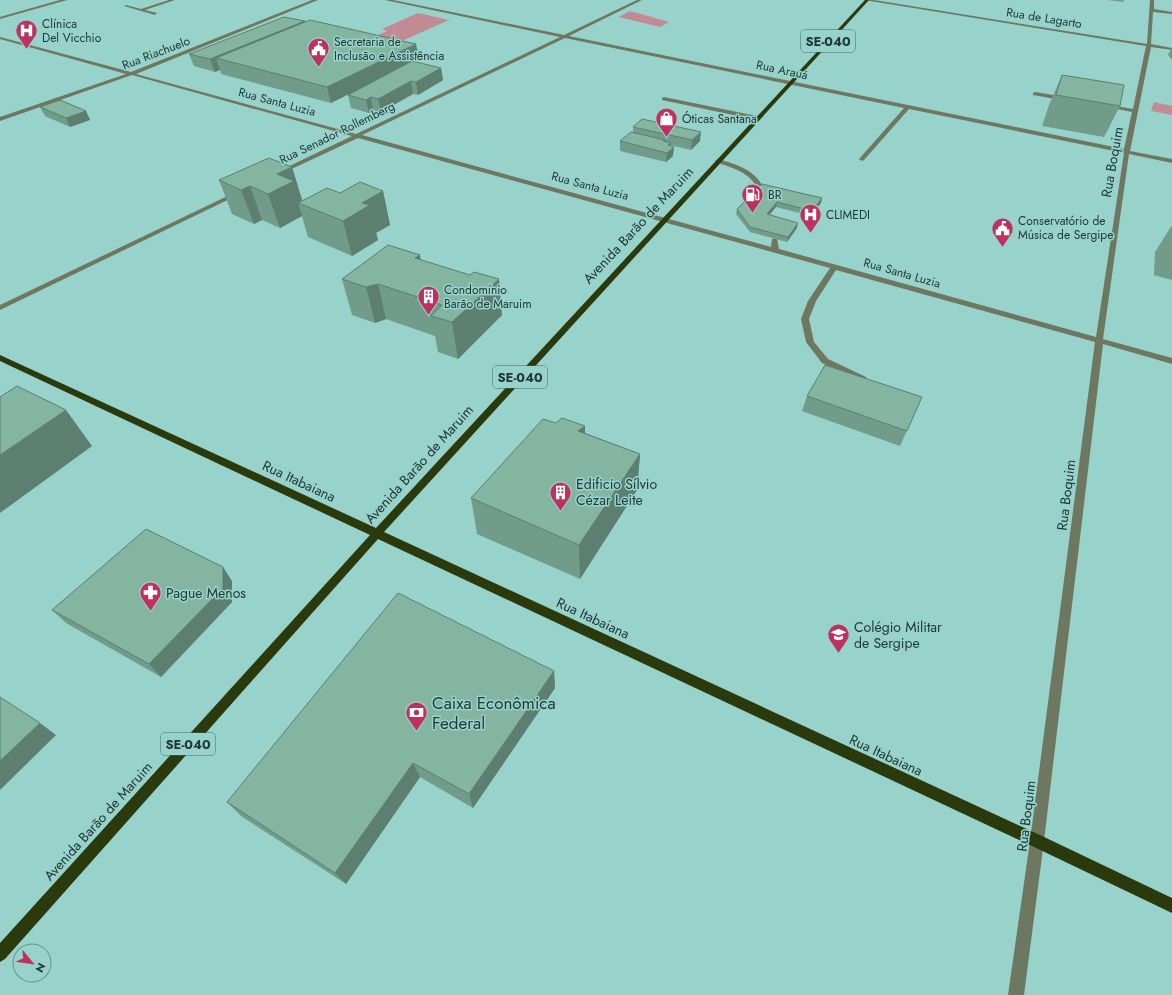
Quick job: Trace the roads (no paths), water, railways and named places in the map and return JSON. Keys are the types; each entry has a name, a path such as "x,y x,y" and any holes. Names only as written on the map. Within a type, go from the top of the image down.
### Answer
{"main road":[{"name":"Avenida Barão de Maruim","path":"0,954 399,509 665,220 789,82 866,0"},
{"name":"Rua Itabaiana","path":"0,358 1037,841 1172,906"}],"street":[{"path":"0,18 65,0"},
{"path":"142,10 173,0"},
{"name":"Rua Riachuelo","path":"0,119 131,74 316,0"},
{"name":"Rua Arauá","path":"387,0 1172,161"},
{"name":"Rua Senador Rollemberg","path":"272,177 640,0"},
{"name":"Rua de Lagarto","path":"866,0 1172,49"},
{"path":"1152,5 1172,13"},
{"name":"Rua Boquim","path":"1016,995 1037,841 1099,340 1126,151 1149,45 1152,5"},
{"path":"126,6 155,14"},
{"name":"Rua Santa Luzia","path":"0,38 775,250 1172,361"},
{"path":"1035,94 1073,100"},
{"path":"664,99 757,118"},
{"path":"1096,104 1135,110"},
{"path":"862,159 908,107"},
{"path":"718,161 747,172 759,182 761,189"},
{"path":"0,308 243,191"},
{"path":"775,250 776,239"},
{"path":"834,267 812,301 805,319 810,342 825,361 871,383"}],"place":[{"name":"Clínica Del Vicchio","path":"26,50"},
{"name":"Secretaria de Inclusão e Assistência","path":"319,68"},
{"name":"Óticas Santana","path":"666,138"},
{"name":"BR","path":"753,214"},
{"name":"CLIMEDI","path":"810,234"},
{"name":"Conservatório de Música de Sergipe","path":"1003,248"},
{"name":"Condomínio Barão de Maruim","path":"429,316"},
{"name":"Edificio Sílvio Cézar Leite","path":"560,512"},
{"name":"Pague Menos","path":"150,612"},
{"name":"Colégio Militar de Sergipe","path":"839,654"},
{"name":"Caixa Econômica Federal","path":"416,732"}]}
